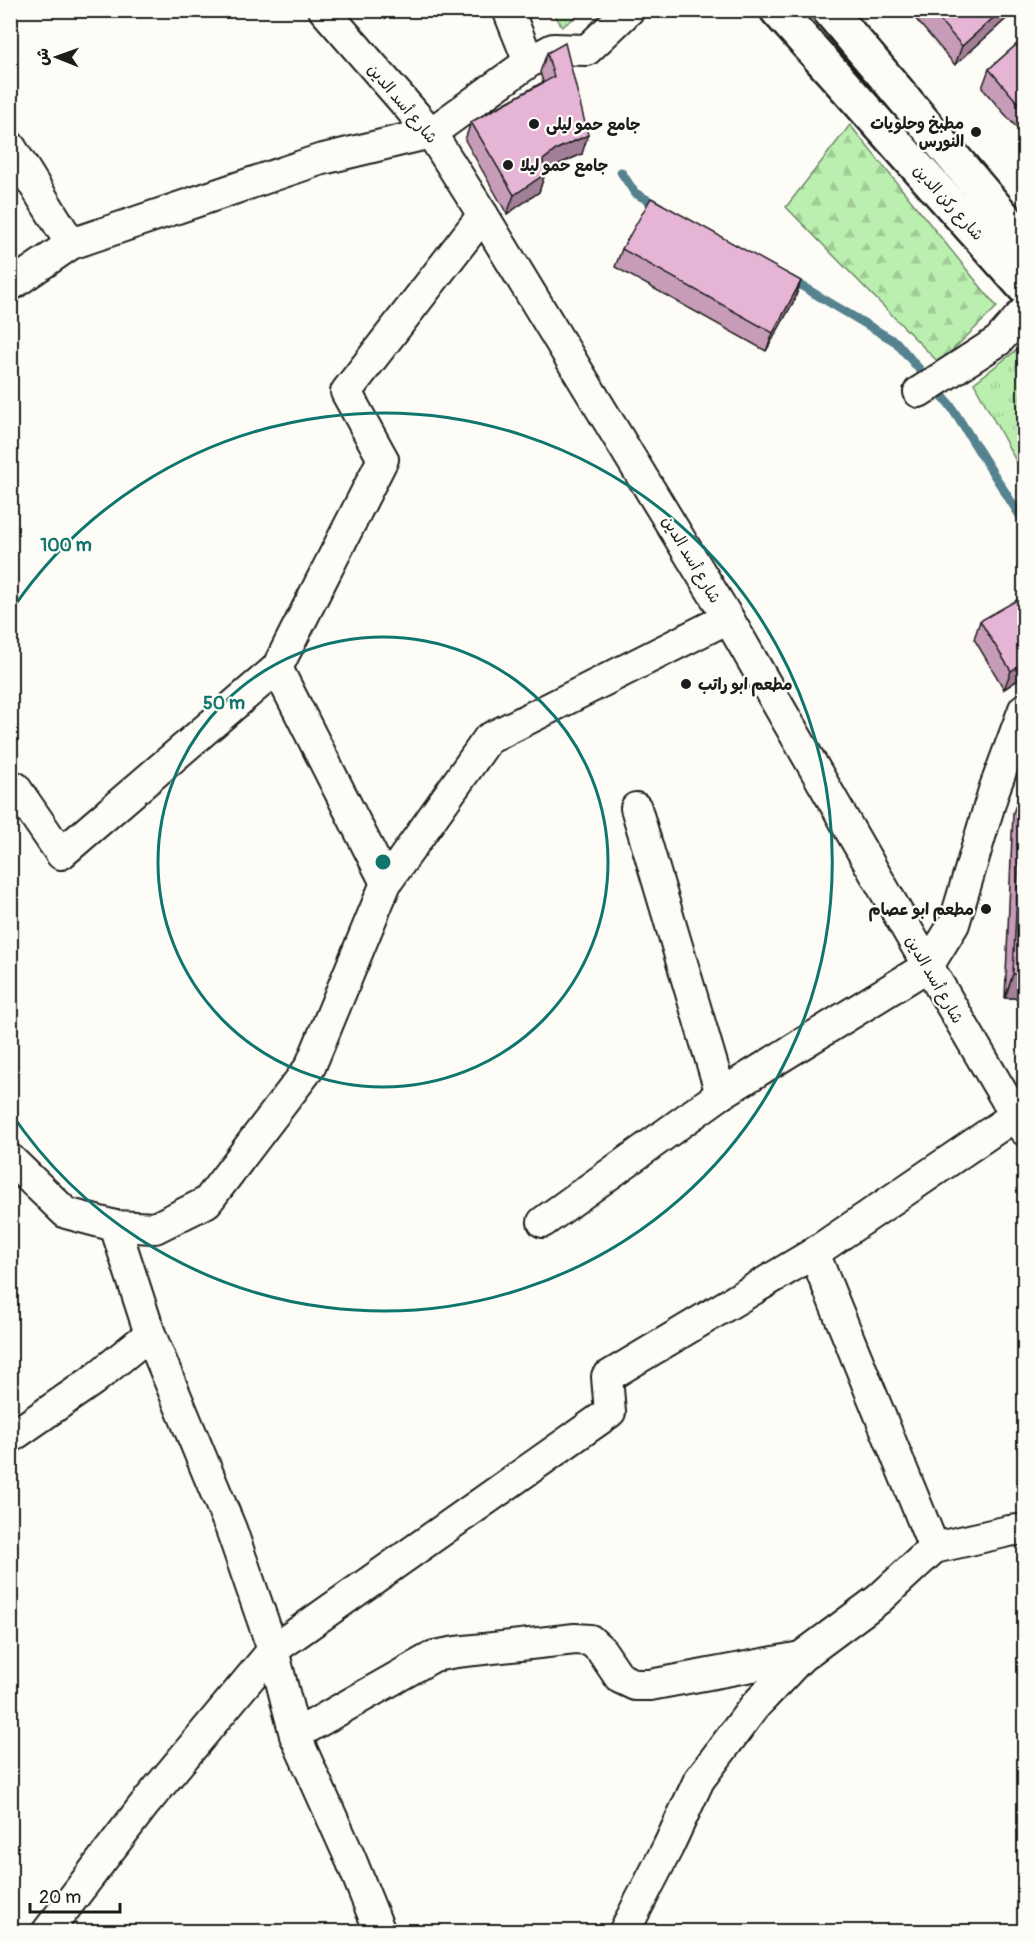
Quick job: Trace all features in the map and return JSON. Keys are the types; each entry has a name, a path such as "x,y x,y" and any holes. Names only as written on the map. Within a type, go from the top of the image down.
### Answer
{"main road":[{"name":"شارع ركن الدين","path":"777,10 1024,286"},
{"name":"شارع ركن الدين","path":"829,10 1024,242"}],"street":[{"name":"شارع أسد الدين","path":"324,10 431,133 483,215 728,618 1020,1123"},
{"path":"508,10 541,56"},
{"path":"10,286 71,244 319,160 431,133 541,56 587,50 629,10"},
{"path":"10,146 71,244"},
{"path":"10,789 15,787 61,854 277,668 383,459 346,392 483,215"},
{"path":"919,392 998,341 1024,312"},
{"path":"10,1159 66,1213 116,1226 155,1228 207,1202 310,1067 386,883 488,739 728,618"},
{"path":"277,668 386,883"},
{"path":"543,1222 721,1094 928,966 954,924 994,790 1024,709"},
{"path":"636,808 721,1094"},
{"path":"47,1932 144,1805 273,1650 610,1412 607,1377 814,1252 1020,1123"},
{"path":"116,1226 150,1334 231,1529 273,1650 295,1735 351,1860 380,1932"},
{"path":"814,1252 934,1548"},
{"path":"10,1438 92,1381 150,1334"},
{"path":"624,1932 668,1847 699,1779 754,1707 801,1657 879,1599 934,1548 1024,1529"},
{"path":"295,1735 434,1656 456,1652 574,1639 591,1640 601,1650 620,1678 634,1684 651,1685 801,1657"}],"green space":[{"path":"553,11 584,11 562,27"},
{"path":"850,125 997,307 939,363 786,207"},
{"path":"1018,349 1024,362 1024,476 974,383"}],"building":[{"path":"931,10 1002,10 962,46"},
{"path":"1024,38 1024,110 989,69"},
{"name":"جامع حمو ليلى","path":"565,43 588,135 557,149 543,160 545,174 514,195 471,122 554,77 547,53"},
{"path":"651,198 801,281 773,333 622,249"},
{"path":"1024,596 1024,662 1011,671 980,621"},
{"path":"1022,789 1024,789 1024,974 1013,974"}],"waterway":[{"path":"621,172 635,193 660,207"},
{"path":"790,279 896,342 950,405 1024,522"}],"place":[{"name":"جامع حمو ليلى","path":"534,124"},
{"name":"مطبخ وحلويات النورس","path":"976,132"},
{"name":"جامع حمو ليلا","path":"508,165"},
{"name":"مطعم ابو راتب","path":"686,684"},
{"name":"مطعم ابو عصام","path":"986,909"}]}
